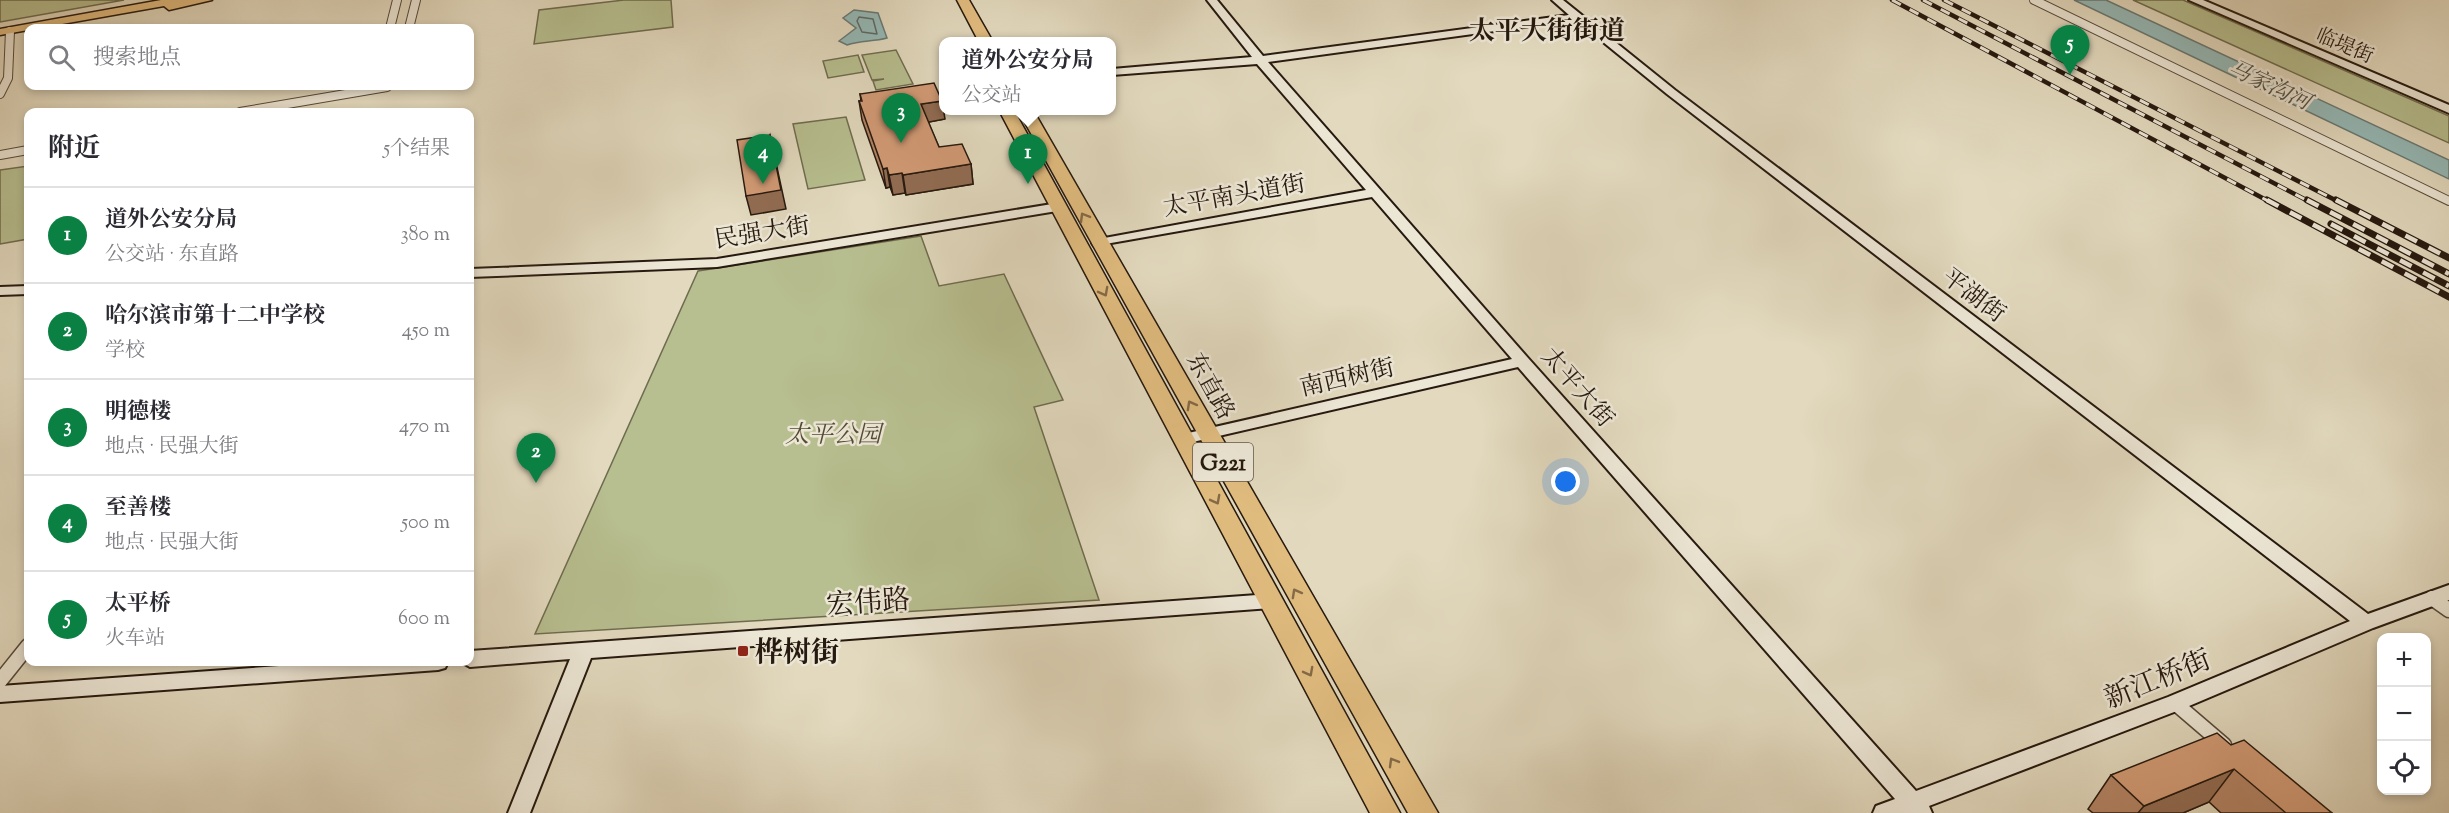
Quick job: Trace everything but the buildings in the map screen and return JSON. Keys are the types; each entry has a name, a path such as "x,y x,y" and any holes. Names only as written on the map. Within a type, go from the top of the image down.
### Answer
{"highway":[{"path":"956,3 965,33"},
{"path":"956,3 982,37"},
{"name":"东直路","path":"1008,115 1384,813"},
{"name":"东直路","path":"1026,115 1422,813"}],"main road":[{"path":"31,24 128,0"},
{"path":"37,24 154,0"},
{"path":"43,24 180,0"},
{"path":"78,24 207,0"},
{"path":"3,31 24,26"},
{"path":"3,31 24,27"},
{"path":"3,31 24,27"},
{"path":"3,31 24,33"}],"street":[{"path":"391,24 397,0"},
{"path":"410,24 416,0"},
{"name":"太平大街","path":"1212,0 1260,60 1522,361 1917,808"},
{"name":"平湖街","path":"1557,0 1671,92 2366,623"},
{"path":"2034,0 2449,201"},
{"name":"临堤街","path":"2194,0 2449,107"},
{"name":"临堤街","path":"2204,0 2449,107"},
{"path":"1116,72 1260,60 1578,17"},
{"path":"0,94 8,78 3,31"},
{"path":"263,108 364,90"},
{"path":"0,155 24,151"},
{"name":"太平南头道街","path":"1099,243 1377,192"},
{"name":"民强大街","path":"474,273 717,263 1058,207"},
{"path":"0,291 24,290"},
{"name":"南西树街","path":"1184,440 1522,361"},
{"name":"新江桥街","path":"1884,813 1917,808 2366,623 2443,600"},
{"name":"宏伟路","path":"474,659 1271,601"},
{"path":"0,681 24,651"},
{"path":"519,813 584,651"},
{"path":"0,694 383,666"},
{"path":"2175,703 2235,754"}],"green space":[{"path":"0,0 124,0 0,22"},
{"path":"624,0 671,0 673,27 534,44 539,10"},
{"path":"2133,0 2183,0 2449,116 2449,143"},
{"path":"896,50 913,84 876,90 873,81 884,79 872,80 862,55"},
{"path":"858,55 864,72 828,78 823,61"},
{"path":"846,117 865,180 808,189 793,124"},
{"path":"24,167 24,240 0,244 0,170"},
{"name":"太平公园","path":"921,236 939,286 1004,274 1063,400 1034,407 1099,600 535,634 698,271"}],"water":[{"name":"马家沟河","path":"2074,0 2106,0 2449,160 2449,179"},
{"path":"854,10 878,13 887,38 847,45 839,41 856,28 843,18"}],"railway":[{"path":"1892,0 2270,202"},
{"path":"1923,0 2310,202"},
{"path":"1944,0 2339,202"},
{"path":"2267,200 2449,297"},
{"path":"2307,200 2449,274"},
{"path":"2336,200 2449,258"},
{"path":"2331,224 2449,286"}],"place":[{"name":"太平桥","path":"2070,75"},
{"name":"明德楼","path":"901,143"},
{"name":"至善楼","path":"763,184"},
{"name":"道外公安分局","path":"1028,184"},
{"name":"哈尔滨市第十二中学校","path":"536,483"},
{"name":"桦树街","path":"743,651"}],"district":[{"name":"太平大街街道","path":"1547,30"}]}
